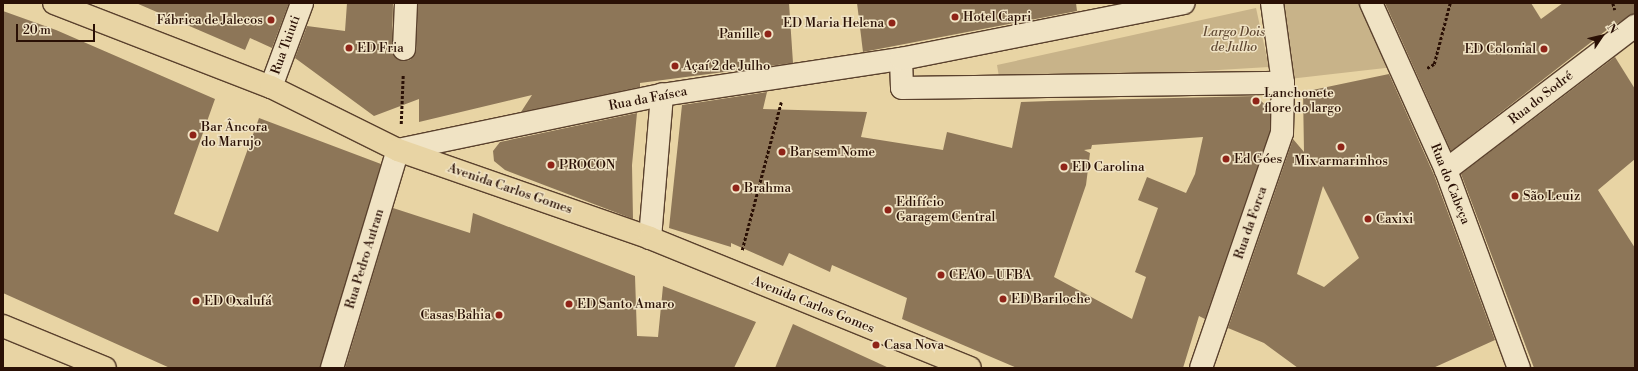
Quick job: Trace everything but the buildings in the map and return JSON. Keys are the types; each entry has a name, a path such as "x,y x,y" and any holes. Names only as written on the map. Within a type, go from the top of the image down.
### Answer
{"main road":[{"name":"Avenida Carlos Gomes","path":"54,3 271,87 398,150 650,238 970,368"},
{"path":"3,326 105,368"}],"street":[{"name":"Rua Tuiuti","path":"271,87 302,3"},
{"path":"404,49 406,3"},
{"path":"1184,3 901,59 902,88 1283,83"},
{"name":"Rua da Forca","path":"1201,368 1282,133 1283,83 1272,3"},
{"name":"Rua do Cabeça","path":"1371,3 1446,170 1519,368"},
{"name":"Rua do Sodré","path":"1446,170 1635,26"},
{"name":"Rua da Faísca","path":"398,150 662,95 901,59"},
{"path":"650,238 662,95"},
{"name":"Rua Pedro Autran","path":"332,368 398,150"}],"path":[{"path":"1406,82 1434,64 1450,3"},
{"path":"398,150 404,49"},
{"path":"736,274 778,110"}],"green space":[{"name":"Largo Dois de Julho","path":"1279,3 1366,3 1394,67 1289,79"},
{"name":"Largo Dois de Julho","path":"1256,8 1269,67 1000,83 997,65"}],"place":[{"name":"Hotel Capri","path":"955,17"},
{"name":"Fábrica de Jalecos","path":"271,20"},
{"name":"ED Maria Helena","path":"892,23"},
{"name":"Panille","path":"768,34"},
{"name":"ED Fria","path":"349,48"},
{"name":"ED Colonial","path":"1544,49"},
{"name":"Açaí 2 de Julho","path":"675,66"},
{"name":"Lanchonete flore do largo","path":"1256,101"},
{"name":"Bar Âncora do Marujo","path":"193,135"},
{"name":"Mix armarinhos","path":"1341,147"},
{"name":"Bar sem Nome","path":"782,152"},
{"name":"Ed Góes","path":"1226,159"},
{"name":"PROCON","path":"551,165"},
{"name":"ED Carolina","path":"1064,167"},
{"name":"Brahma","path":"736,188"},
{"name":"São Leuiz","path":"1515,196"},
{"name":"Edifício Garagem Central","path":"888,210"},
{"name":"Caxixi","path":"1368,219"},
{"name":"CEAO - UFBA","path":"941,275"},
{"name":"ED Bariloche","path":"1003,299"},
{"name":"ED Oxalufá","path":"196,301"},
{"name":"ED Santo Amaro","path":"569,304"},
{"name":"Casas Bahia","path":"499,315"},
{"name":"Casa Nova","path":"876,345"}]}
